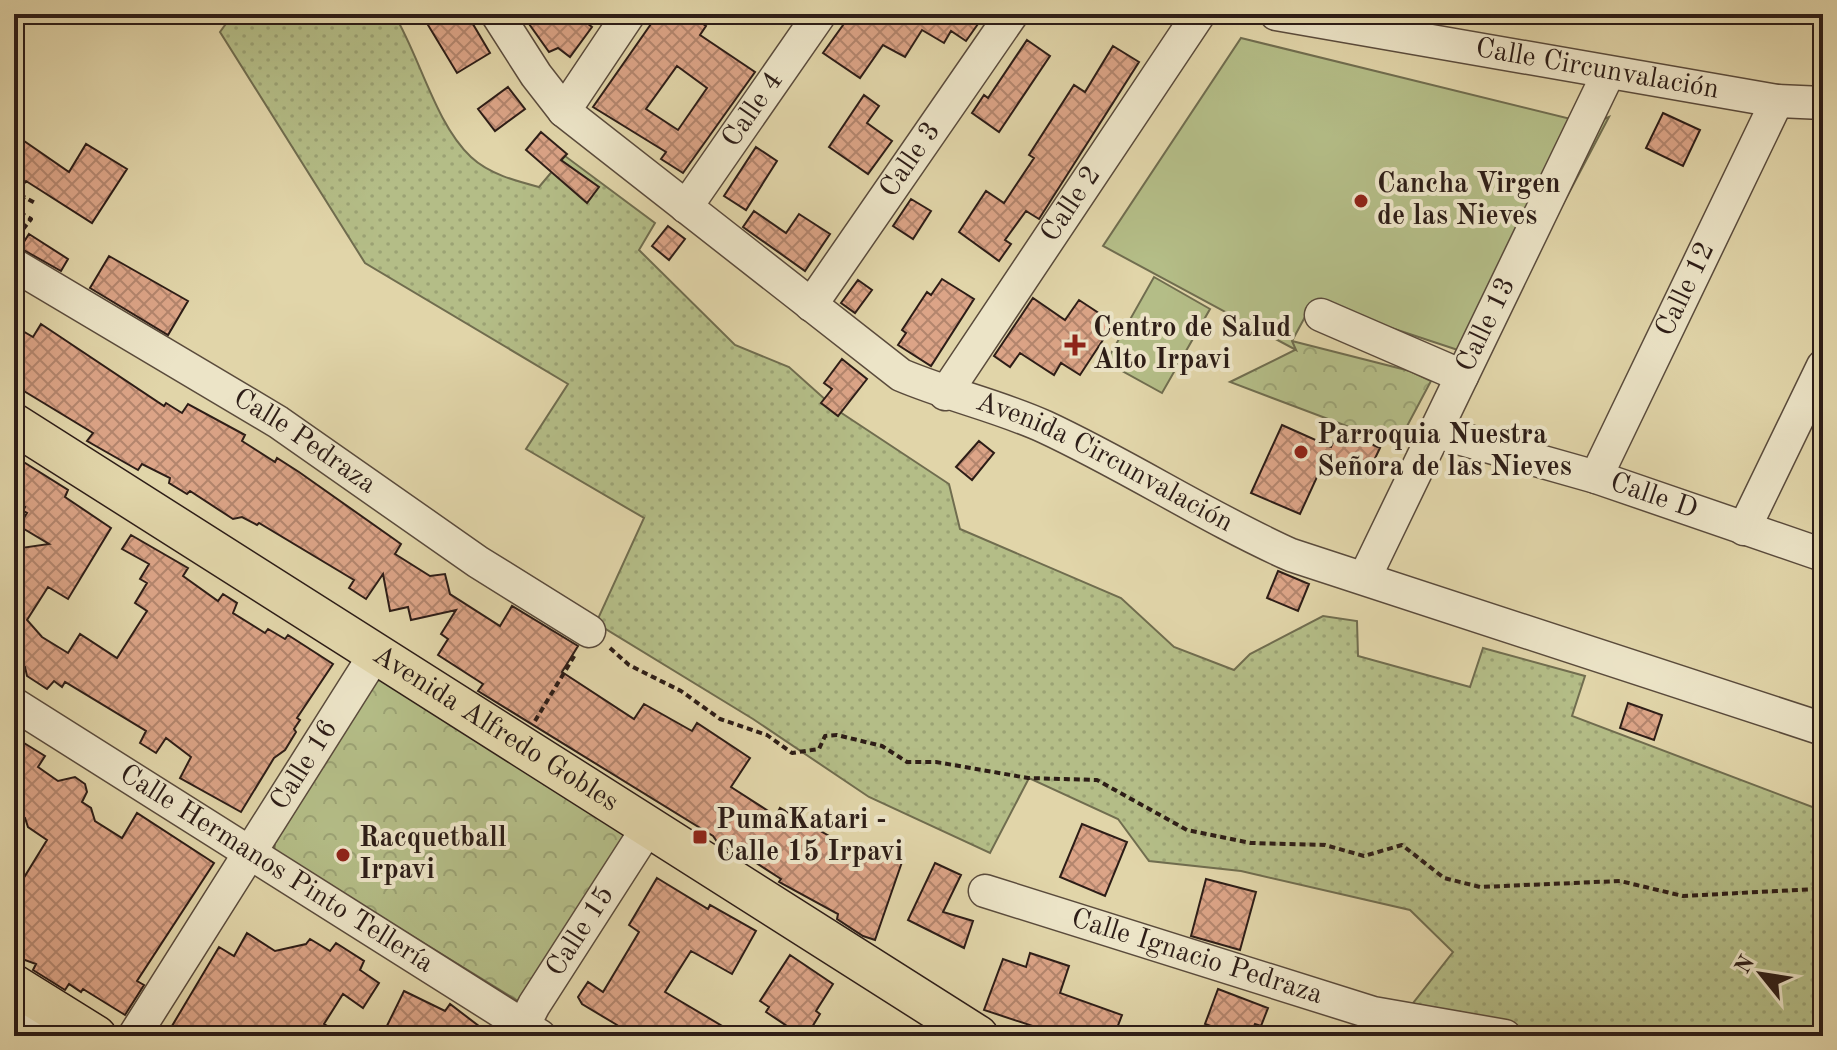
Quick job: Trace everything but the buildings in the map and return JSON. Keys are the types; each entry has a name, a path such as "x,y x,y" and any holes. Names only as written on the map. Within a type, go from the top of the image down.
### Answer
{"main road":[{"name":"Avenida Alfredo Gobles","path":"14,424 374,656 978,1036"},
{"path":"29,1009 96,1036"}],"street":[{"name":"Avenida Circunvalación","path":"497,14 536,75 564,111 901,375 945,394 1008,412 1046,428 1230,528 1291,555 1823,729"},
{"path":"564,111 629,14"},
{"name":"Calle 4","path":"686,207 820,14"},
{"name":"Calle 3","path":"811,305 1012,14"},
{"name":"Calle 2","path":"945,394 1199,14"},
{"name":"Calle Circunvalación","path":"1276,14 1608,74 1777,101 1823,103"},
{"name":"Calle 13","path":"1365,577 1608,74"},
{"name":"Calle 12","path":"1596,477 1777,101"},
{"name":"Calle Pedraza","path":"14,265 278,422 586,637"},
{"path":"1321,315 1462,376"},
{"path":"1744,529 1823,366"},
{"name":"Calle D","path":"1437,432 1596,477 1823,555"},
{"name":"Calle 16","path":"134,1036 374,656"},
{"name":"Calle Hermanos Pinto Tellería","path":"14,704 527,1033"},
{"name":"Calle 15","path":"527,1033 534,1005 647,829"},
{"name":"Calle Ignacio Pedraza","path":"985,891 1373,1013 1505,1036"}],"path":[{"path":"14,222 24,228 31,219 17,211 24,197 37,204"},
{"path":"534,721 586,637 597,633 604,645 629,665 681,691 720,719 767,735 799,754 819,749 825,736 837,735 882,746 907,762 936,762 991,775 1097,780 1187,830 1251,843 1325,845 1364,856 1402,845 1444,878 1480,887 1620,881 1683,896 1815,889 1823,884"}],"green space":[{"path":"233,14 394,14 447,126 458,143 478,163 503,176 539,187 565,156 655,223 639,250 735,345 789,367 837,410 949,484 960,529 1121,598 1174,647 1234,670 1250,654 1323,616 1357,621 1358,656 1470,687 1483,648 1585,676 1572,716 1823,811 1823,1036 1557,1036 1399,1021 1453,952 1410,910 1241,871 1149,861 1118,819 1029,778 990,853 869,797 753,719 596,623 644,518 526,449 568,384 365,263 220,32"},
{"name":"Cancha Virgen de las Nieves","path":"1241,38 1591,124 1609,117 1482,358 1313,302 1292,341 1296,350 1103,246"},
{"path":"1154,277 1210,309 1162,393 1106,362"},
{"path":"1292,341 1410,371 1431,381 1397,445 1230,382 1295,350"},
{"path":"381,679 626,834 518,1001 274,851 275,843 374,683"}],"place":[{"name":"Cancha Virgen de las Nieves","path":"1361,201"},
{"name":"Centro de Salud Alto Irpavi","path":"1075,345"},
{"name":"Parroquia Nuestra Señora de las Nieves","path":"1301,452"},
{"name":"PumaKatari - Calle 15 Irpavi","path":"700,837"},
{"name":"Racquetball Irpavi","path":"343,855"}]}
